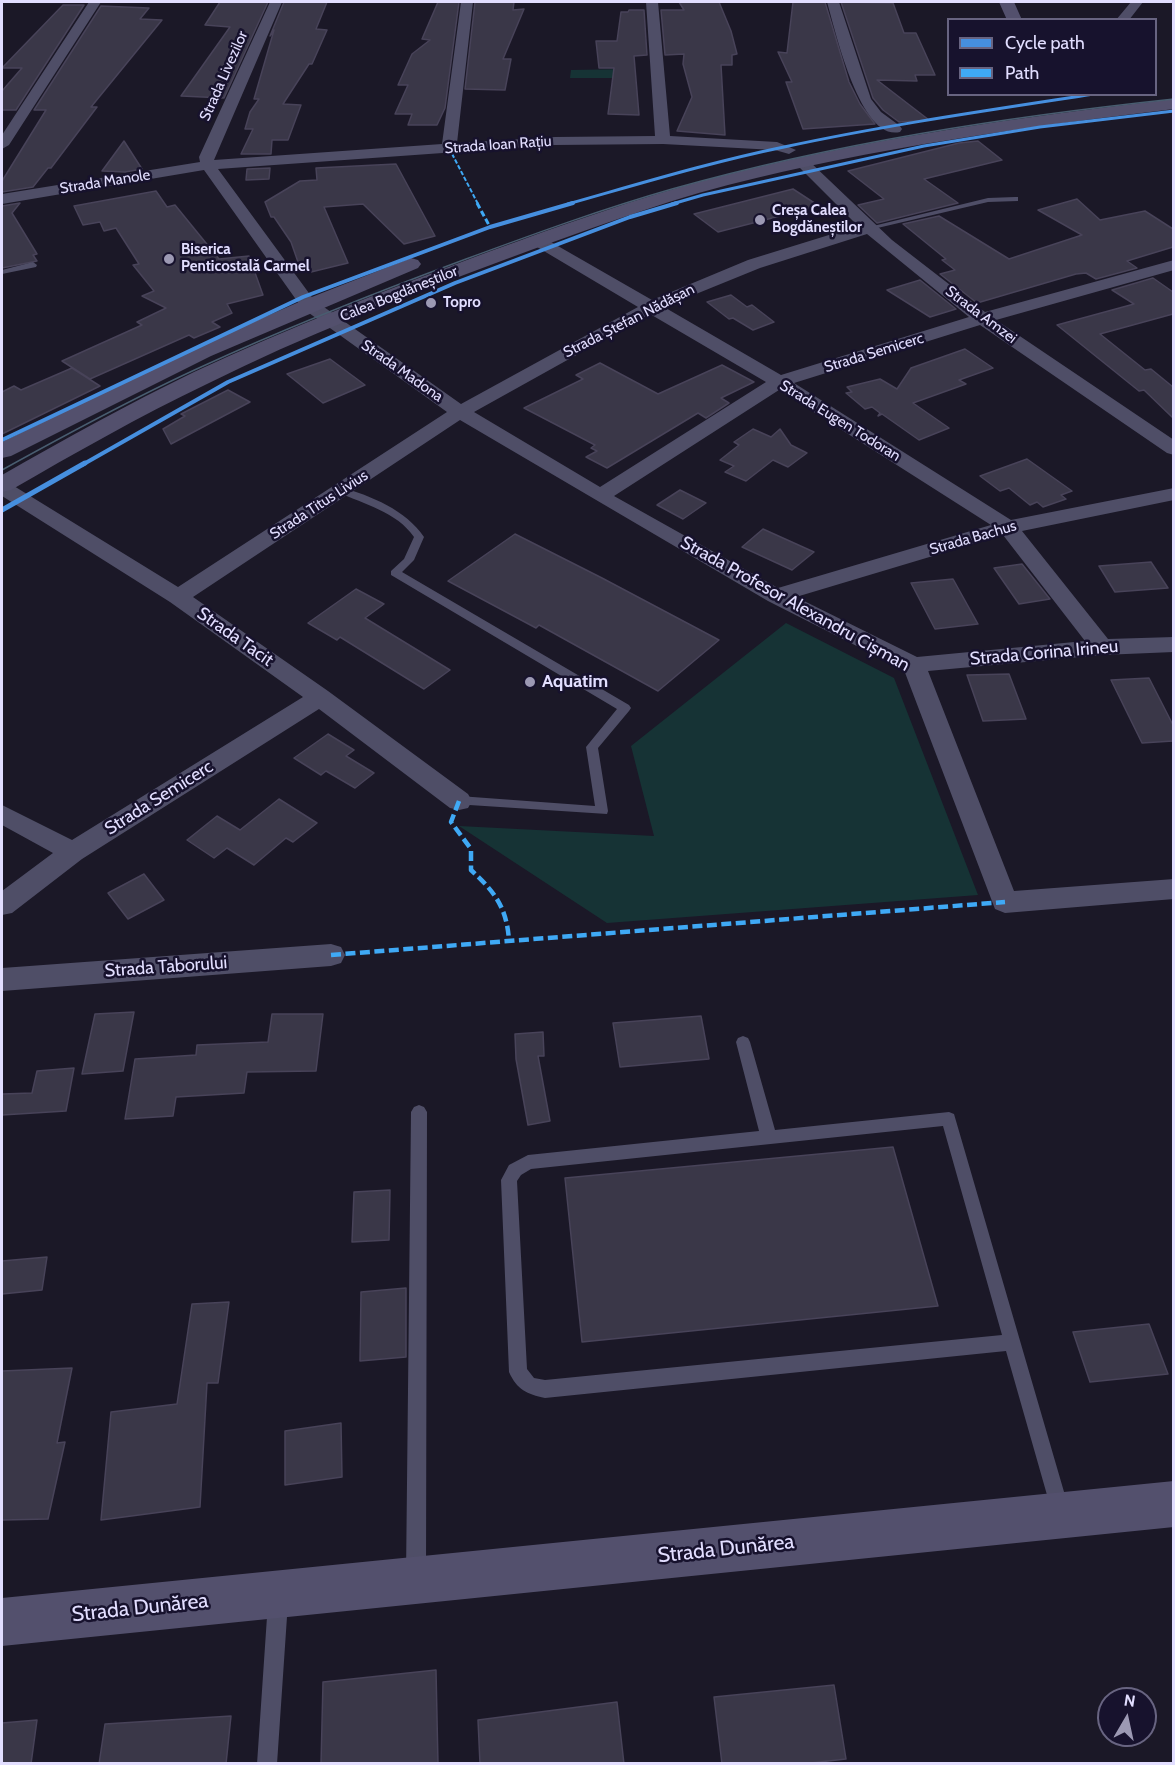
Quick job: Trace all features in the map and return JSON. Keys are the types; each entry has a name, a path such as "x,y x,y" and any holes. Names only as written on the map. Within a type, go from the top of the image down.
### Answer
{"main road":[{"path":"1007,2 1014,18"},
{"path":"1157,92 1173,90"},
{"name":"Calea Bogdăneștilor","path":"2,486 84,438 227,365 331,321 538,241 796,156 895,129 1118,96"},
{"name":"Calea Bogdăneștilor","path":"2,451 181,360 308,304 569,207 677,176 796,156 885,146 1061,104 1173,104"},
{"name":"Strada Dunărea","path":"2,1622 1173,1504"}],"street":[{"path":"2,145 95,2"},
{"name":"Strada Livezilor","path":"208,165 206,156 276,2"},
{"path":"449,148 467,2"},
{"path":"652,2 663,140"},
{"path":"833,2 864,99 876,115 895,129"},
{"path":"1124,18 1137,2"},
{"name":"Strada Ioan Rațiu","path":"208,165 555,141 663,140 777,146 796,156"},
{"name":"Strada Amzei","path":"796,156 869,228 984,318 1173,449"},
{"name":"Strada Manole","path":"2,199 208,165"},
{"name":"Strada Madona","path":"208,165 308,304 460,412"},
{"name":"Strada Ștefan Nădășan","path":"460,412 650,307 754,264 869,228"},
{"name":"Strada Eugen Todoran","path":"538,241 779,382 1008,527 1102,647"},
{"name":"Strada Semicerc","path":"600,496 779,382 984,318 1173,266"},
{"name":"Strada Titus Livius","path":"178,597 460,412"},
{"name":"Strada Profesor Alexandru Cișman","path":"460,412 600,496 776,596 914,665 1005,903 1173,889"},
{"name":"Strada Tacit","path":"2,486 178,597 320,697 459,801"},
{"name":"Strada Bachus","path":"776,596 1008,527 1173,494"},
{"name":"Strada Corina Irineu","path":"914,665 1102,647 1173,644"},
{"name":"Strada Semicerc","path":"2,905 73,852 320,697"},
{"path":"2,814 73,852"},
{"name":"Strada Taborului","path":"2,980 331,954"}],"lane":[{"name":"Strada Ștefan Nădășan","path":"869,228 988,200 1015,198"},
{"path":"2,272 33,265"},
{"path":"341,490 414,527 420,537 416,549 395,573 626,708 592,747 602,811 459,801"},
{"path":"743,1042 769,1138"},
{"path":"416,1580 419,1112"},
{"path":"1013,1342 545,1389 529,1386 518,1372 509,1180 515,1170 528,1162 949,1119 1013,1342 1062,1515"},
{"path":"267,1764 279,1594"}],"green space":[{"path":"630,69 631,78 570,78 571,70"},
{"path":"786,623 894,678 978,895 607,923 459,826 654,836 631,746"}],"building":[{"path":"220,2 268,2 224,98 181,96 230,27 205,25"},
{"path":"284,2 327,2 316,29 327,30 312,64 309,64 283,104 301,105 288,140 272,140 271,154 241,154 253,129 245,129 250,112 259,99 254,99 274,30 270,36"},
{"path":"438,2 459,2 445,108 437,125 408,125 412,114 395,114 408,85 398,85 412,54 430,40 422,39"},
{"path":"475,2 514,2 513,10 524,9 503,59 511,59 505,90 465,89"},
{"path":"679,2 719,2 731,31 737,54 732,55 732,65 721,65 725,135 677,131 692,97 683,64 684,54 665,55 661,10 684,10"},
{"path":"793,2 825,2 849,82 860,104 875,124 803,129 786,82 792,82 778,52 787,53"},
{"path":"841,2 893,3 904,33 916,33 935,75 915,75 917,81 877,80 929,120 899,122 883,110 873,98"},
{"path":"63,5 84,5 16,110 2,110 2,91 22,68 2,68"},
{"path":"101,6 149,8 140,19 162,20 91,107 97,107 51,168 48,168 33,187 2,192 2,181 46,110 34,110"},
{"path":"644,10 647,55 634,56 639,115 608,114 614,68 599,68 596,41 617,41 621,12"},
{"path":"124,141 142,169 125,172 102,171"},
{"path":"978,141 1002,160 924,179 958,203 877,223 858,205 884,199 848,171 959,143"},
{"path":"396,164 435,236 404,244 363,204 324,207 348,263 311,272 298,262 291,242 274,217 271,217 265,202 300,181 317,180 316,168"},
{"path":"270,168 269,179 246,180 247,169"},
{"path":"793,189 819,206 718,232 694,214"},
{"path":"156,191 167,207 175,205 219,259 249,256 263,295 227,304 232,313 212,322 220,327 194,338 189,335 90,379 62,361 142,325 137,322 166,308 142,296 154,291 133,265 139,264 116,228 104,231 100,222 83,225 74,206"},
{"path":"1077,199 1100,220 1145,211 1173,229 1173,247 1127,261 1137,268 1096,279 1086,273 1076,274 977,303 940,274 955,270 942,260 946,259 903,224 939,216 1009,259 1082,235 1038,210"},
{"path":"20,203 12,213 37,254 33,255 37,261 2,268 2,206"},
{"path":"1153,278 1173,292 1173,314 1100,334 1145,370 1151,369 1173,387 1173,418 1144,390 1139,391 1057,325 1134,304 1112,290"},
{"path":"920,280 956,309 930,317 887,290"},
{"path":"731,295 747,307 752,305 774,322 753,330 733,318 729,319 707,302"},
{"path":"965,349 993,368 959,380 966,384 913,403 949,428 919,440 882,414 878,416 880,413 872,407 865,409 846,393 852,392 847,387 880,379 897,389 911,368"},
{"path":"330,359 365,385 323,403 287,374"},
{"path":"600,363 658,394 722,365 754,382 721,398 729,403 706,418 698,413 607,468 586,457 597,451 591,448 595,445 524,408 583,379 576,375"},
{"path":"72,368 100,386 2,434 2,392 14,386 21,390"},
{"path":"228,390 250,402 171,444 163,429 185,416 181,414"},
{"path":"753,429 771,437 780,429 791,445 807,453 788,467 773,460 746,481 725,472 734,466 720,460 739,445 734,442"},
{"path":"1027,459 1072,491 1061,495 1066,499 1043,507 1037,502 1030,505 1009,488 1000,491 980,476"},
{"path":"680,490 706,503 683,519 657,505"},
{"path":"763,529 814,552 792,570 742,547"},
{"path":"515,534 719,640 658,691 539,625 536,628 448,581"},
{"path":"1151,562 1168,588 1115,592 1099,566"},
{"path":"1022,564 1050,599 1019,604 994,568"},
{"path":"953,579 978,624 935,629 911,583"},
{"path":"356,589 384,604 365,618 450,670 424,689 340,637 337,640 308,623"},
{"path":"1009,674 1026,719 983,721 967,675"},
{"path":"1149,678 1173,725 1173,741 1142,743 1111,680"},
{"path":"328,734 354,750 346,756 374,773 355,788 326,771 321,775 294,758"},
{"path":"279,799 317,823 293,842 286,838 254,865 227,848 214,858 187,840 217,816 240,830"},
{"path":"144,874 164,900 128,919 108,893"},
{"path":"134,1012 123,1071 82,1074 95,1014"},
{"path":"272,1014 323,1014 316,1071 247,1072 244,1093 176,1097 173,1116 125,1119 135,1059 196,1055 197,1045 268,1042"},
{"path":"701,1016 709,1059 620,1067 613,1023"},
{"path":"543,1032 544,1056 538,1056 550,1121 528,1125 516,1059 515,1034"},
{"path":"74,1068 66,1111 2,1115 2,1094 32,1093 37,1071"},
{"path":"893,1147 938,1306 582,1342 565,1178"},
{"path":"390,1190 389,1240 352,1242 354,1192"},
{"path":"47,1257 42,1290 2,1294 2,1261"},
{"path":"406,1288 406,1357 360,1361 361,1292"},
{"path":"229,1302 218,1383 207,1383 200,1507 101,1520 111,1412 177,1404 192,1304"},
{"path":"1149,1324 1168,1374 1090,1382 1073,1332"},
{"path":"72,1368 57,1443 65,1442 48,1519 2,1520 2,1371"},
{"path":"341,1423 342,1477 285,1485 285,1431"},
{"path":"436,1670 438,1764 321,1764 323,1682"},
{"path":"834,1685 846,1759 802,1764 722,1764 714,1697"},
{"path":"617,1702 624,1764 480,1764 478,1720"},
{"path":"231,1716 226,1764 99,1764 105,1724"},
{"path":"37,1720 31,1764 2,1764 2,1723"}],"tram line":[{"path":"2,470 150,391 267,338 433,271 620,205 734,173 858,145 984,123 1174,99"}],"marked path":[{"path":"449,148 490,227"},
{"path":"459,801 451,822 471,849 471,870 489,886 504,908 509,941"},
{"path":"331,955 1005,902"}],"cycle path":[{"path":"2,440 303,297 490,227 689,169 783,147 891,126 1081,96"},
{"path":"2,510 228,382 455,283 630,217 703,195 924,146 1040,127 1174,111"}],"place":[{"name":"Creșa Calea Bogdăneștilor","path":"760,220"},
{"name":"Biserica Penticostală Carmel","path":"169,259"},
{"name":"Topro","path":"431,303"},
{"name":"Aquatim","path":"530,682"}]}
